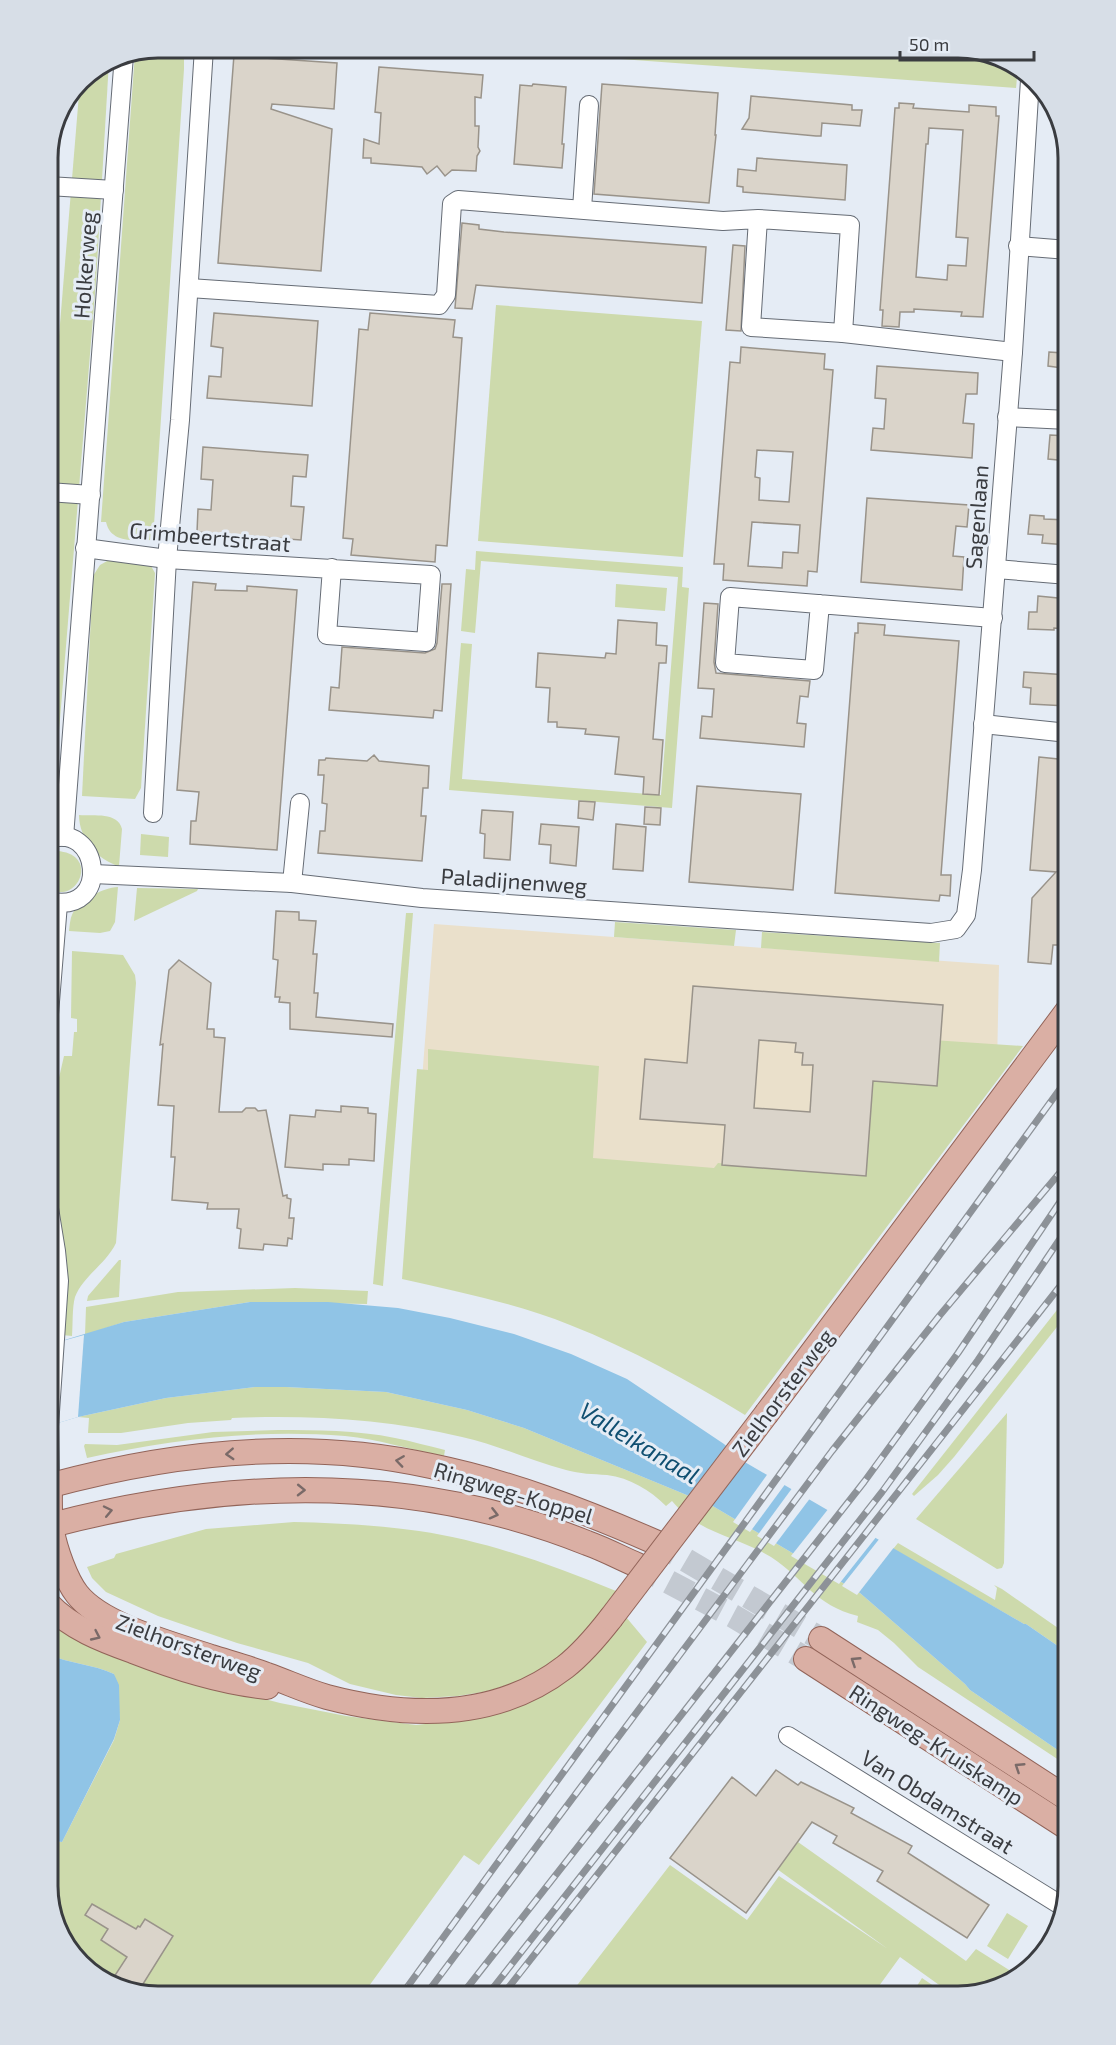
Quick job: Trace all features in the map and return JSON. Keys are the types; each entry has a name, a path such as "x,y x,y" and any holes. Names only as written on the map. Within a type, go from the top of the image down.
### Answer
{"main road":[{"name":"Zielhorsterweg","path":"58,1551 72,1587 94,1610 134,1630 266,1674 308,1691 346,1701 410,1712 450,1711 483,1706 545,1681 564,1668 590,1644 612,1618 1058,1023"},
{"name":"Ringweg-Koppel","path":"58,1484 137,1465 216,1454 331,1453 373,1457 429,1465 479,1477 596,1516 655,1542"},
{"name":"Ringweg-Koppel","path":"58,1523 142,1504 235,1491 341,1490 448,1503 492,1513 540,1526 588,1543 637,1565"},
{"name":"Zielhorsterweg","path":"58,1613 66,1620 112,1644 190,1672 225,1681 308,1691"},
{"name":"Ringweg-Kruiskamp","path":"821,1639 1058,1793"},
{"name":"Ringweg-Kruiskamp","path":"806,1659 1058,1822"}],"street":[{"path":"153,813 167,559 180,420 203,58"},
{"name":"Holkerweg","path":"59,813 91,495 123,65"},
{"name":"Sagenlaan","path":"931,933 956,929 966,915 972,870 1013,352 1029,89"},
{"path":"582,208 590,105"},
{"path":"59,187 114,190"},
{"path":"189,288 439,305 446,295 452,204 458,200 711,219 758,219 850,225 843,333"},
{"path":"758,219 752,327 843,333 1013,352"},
{"path":"1018,246 1058,249"},
{"path":"1007,417 1058,420"},
{"path":"59,493 91,495"},
{"name":"Grimbeertstraat","path":"85,548 167,559 332,568 430,575 426,642 327,635 332,568"},
{"path":"996,569 1058,575"},
{"path":"820,604 814,670 725,663 730,597 820,604 993,618"},
{"path":"983,724 1058,732"},
{"path":"292,883 300,803"},
{"path":"59,839 74,840 83,846 93,864 93,874 89,886 81,896 70,902 59,903"},
{"name":"Paladijnenweg","path":"93,874 292,883 422,898 931,933"},
{"name":"Van Obdamstraat","path":"788,1736 1056,1902"}],"shaded area":[{"path":"434,924 999,965 997,1067 572,1318 407,1275"}],"green space":[{"path":"158,58 184,58 153,540 118,537 109,529 106,522 101,522 134,61"},
{"path":"616,59 964,59 990,64 1013,75 1017,78 1016,88"},
{"path":"108,72 96,281 59,735 59,337 79,99 93,83"},
{"path":"496,305 702,321 683,557 478,541"},
{"path":"476,551 683,567 682,587 689,588 672,808 449,790 461,643 472,644 462,779 661,795 678,577 481,561 475,633 461,631 466,569 475,570"},
{"path":"109,560 151,566 155,573 141,788 135,799 82,796 93,576 100,565"},
{"path":"616,584 667,588 665,611 615,607"},
{"path":"79,815 111,817 120,824 122,829 119,866 103,859 91,847 82,832"},
{"path":"141,834 169,837 168,857 140,855"},
{"path":"59,851 70,854 78,861 81,869 80,878 75,885 68,891 59,892"},
{"path":"118,887 115,922 110,931 100,933 69,931 74,911 88,898"},
{"path":"137,888 198,889 134,921"},
{"path":"406,913 413,913 383,1286 373,1284"},
{"path":"615,922 736,930 734,946 614,937"},
{"path":"762,932 940,943 939,962 761,948"},
{"path":"72,951 123,955 135,975 136,983 116,1243 83,1283 75,1297 72,1336 62,1335 66,1281 58,1226 58,1080 64,1056 72,1056 74,1032 77,1032 77,1019 71,1018"},
{"path":"873,1036 1023,1046 745,1415 659,1366 615,1344 550,1317 466,1293 402,1279 417,1069 428,1070 428,1049 599,1066 593,1158 714,1168 718,1163 861,1176"},
{"path":"121,1260 119,1297 87,1301 88,1296"},
{"path":"295,1288 368,1291 367,1304 250,1302 124,1322 85,1335 86,1307 178,1292"},
{"path":"1058,1309 1058,1326 954,1457 938,1475 914,1496 912,1494"},
{"path":"255,1387 386,1392 467,1410 524,1428 711,1505 860,1593 970,1690 1058,1750 1058,1759 918,1667 878,1630 857,1622 858,1616 843,1611 820,1598 771,1557 706,1528 694,1521 672,1501 666,1506 632,1482 607,1475 566,1470 462,1437 377,1422 290,1417 232,1418 231,1420 188,1423 121,1433 88,1433 89,1418 78,1417 166,1398"},
{"path":"1007,1413 1004,1563 1002,1568 997,1569 916,1519"},
{"path":"278,1430 366,1433 445,1450 444,1456 357,1437 312,1434 215,1437 87,1458 84,1446 85,1444 117,1445 213,1432"},
{"path":"294,1522 373,1526 444,1535 519,1555 616,1591 596,1621 565,1652 519,1681 489,1691 422,1698 396,1695 350,1684 308,1663 237,1643 158,1616 106,1592 92,1578 87,1567 114,1558 116,1554 206,1529"},
{"path":"898,1543 995,1600 997,1588 994,1585 1002,1589 1058,1628 1058,1646 1026,1624 893,1549"},
{"path":"58,1616 192,1680 280,1703 346,1716 416,1725 469,1719 626,1617 647,1642 479,1865 464,1855 369,1986 152,1986 120,1979 108,1973 88,1957 72,1937 60,1906 58,1841 62,1842 114,1740 120,1720 114,1674 58,1658"},
{"path":"798,1842 966,1961 976,1949 1011,1971 977,1985 941,1986 900,1957 879,1986 576,1986 670,1865 747,1920 779,1876 888,1949 777,1869"},
{"path":"1007,1913 1028,1926 1008,1959 987,1946"},
{"path":"922,1978 934,1986 917,1986"}],"water":[{"name":"Valleikanaal","path":"250,1302 328,1302 398,1308 514,1334 571,1354 627,1379 724,1444 743,1461 1026,1624 1058,1646 1058,1750 970,1690 860,1593 711,1505 524,1428 467,1410 386,1392 286,1387 255,1387 166,1398 58,1423 58,1342 124,1322"},
{"path":"58,1658 114,1674 119,1685 120,1720 114,1739 62,1842 58,1841"}],"pier":[{"path":"84,1335 78,1417 58,1423 58,1342"},
{"path":"769,1472 786,1483 750,1532 733,1522"},
{"path":"793,1487 811,1497 774,1546 757,1536"},
{"path":"829,1508 877,1536 839,1584 791,1556"},
{"path":"880,1538 895,1546 857,1595 842,1586"}],"building":[{"path":"234,58 337,63 334,109 272,104 271,109 332,129 321,271 218,263"},
{"path":"379,67 483,75 481,98 475,97 475,126 479,126 478,147 480,151 477,156 476,171 452,170 445,176 437,166 427,174 422,167 371,163 371,158 363,158 364,139 379,144 381,113 375,112"},
{"path":"533,84 566,87 562,168 514,164 520,85 532,86"},
{"path":"602,84 718,93 709,203 594,194"},
{"path":"751,96 852,105 852,110 862,110 860,126 822,123 821,136 742,129 749,118"},
{"path":"899,103 914,104 913,108 969,112 969,105 996,107 996,116 999,116 983,317 961,316 962,312 914,309 914,312 900,312 899,327 882,326 883,310 880,310 895,108 899,108","holes":["929,128 963,130 956,237 968,238 966,266 948,265 947,280 916,277"]},
{"path":"757,158 847,165 845,200 743,192 743,187 737,186 738,169 756,171"},
{"path":"462,223 479,225 479,229 504,232 706,247 702,303 476,285 472,309 455,308"},
{"path":"733,245 745,246 741,331 726,330"},
{"path":"214,313 318,321 312,406 207,398 209,376 221,377 223,348 211,346"},
{"path":"370,313 455,320 453,337 462,338 447,546 436,545 435,562 351,555 353,539 343,538 359,329 368,330"},
{"path":"741,347 825,354 824,369 833,370 817,572 808,571 807,586 723,580 724,564 714,564 730,362 740,363","holes":["757,450 793,452 789,502 759,500 760,478 755,477","752,522 800,525 798,553 783,552 782,568 748,566"]},
{"path":"1049,352 1058,353 1058,367 1048,366"},
{"path":"877,366 978,373 977,394 966,394 963,423 974,424 972,458 871,450 873,428 884,429 886,399 875,398"},
{"path":"1050,435 1058,435 1058,460 1048,459"},
{"path":"203,447 308,455 306,477 293,476 291,506 304,507 301,540 197,532 198,509 211,510 213,480 201,479"},
{"path":"867,498 969,505 967,527 956,526 953,556 964,557 962,590 861,582"},
{"path":"1030,515 1058,520 1058,544 1042,543 1043,535 1028,534"},
{"path":"193,582 216,584 215,590 247,591 247,586 297,590 277,850 190,844 191,821 196,821 199,792 177,790"},
{"path":"442,584 451,584 442,711 434,710 433,718 329,710 331,687 339,688 342,647 425,653 435,649"},
{"path":"1038,596 1058,598 1058,628 1028,629 1029,612 1037,612"},
{"path":"704,603 718,604 714,662 716,673 810,681 808,697 800,696 797,723 806,724 804,747 700,738 702,716 712,717 714,689 698,688"},
{"path":"618,620 657,623 656,645 667,646 666,663 659,663 653,739 663,740 659,795 643,794 644,777 615,774 619,737 585,734 586,729 557,727 557,722 548,722 550,688 536,687 538,653 605,658 606,653 616,654"},
{"path":"858,623 885,625 884,635 959,641 941,875 951,875 950,896 940,895 939,901 835,893 855,633 858,633"},
{"path":"1024,672 1058,674 1058,706 1030,704 1031,688 1023,687"},
{"path":"374,755 379,761 429,766 428,788 423,788 421,816 426,816 422,861 318,853 320,831 325,831 327,804 322,803 324,775 318,775 319,760 326,758 367,761"},
{"path":"1039,757 1058,759 1058,945 1053,945 1051,964 1028,962 1032,898 1056,872 1030,870"},
{"path":"697,786 801,794 793,890 689,882"},
{"path":"579,801 595,802 593,820 578,818"},
{"path":"645,807 661,808 660,825 644,824"},
{"path":"482,810 513,812 510,860 484,858 485,834 480,833"},
{"path":"541,824 579,827 576,866 550,863 551,845 539,844"},
{"path":"616,824 646,827 643,871 613,869"},
{"path":"276,911 299,912 299,920 316,921 313,954 317,954 314,993 318,993 316,1017 393,1024 392,1037 290,1029 290,1003 279,1002 280,997 275,997 278,960 273,959"},
{"path":"179,960 211,983 207,1029 214,1029 214,1037 225,1038 219,1112 242,1112 246,1108 266,1110 283,1196 287,1195 287,1198 291,1199 289,1218 294,1218 292,1239 288,1238 287,1246 264,1244 263,1250 239,1248 241,1229 237,1228 239,1209 207,1209 208,1203 172,1200 175,1157 171,1157 174,1106 158,1105 163,1044 160,1045 169,970"},
{"path":"693,986 943,1005 937,1086 873,1081 866,1176 722,1165 725,1125 640,1119 645,1059 687,1063","holes":["759,1040 796,1043 795,1052 803,1053 802,1065 813,1065 810,1112 754,1108"]},
{"path":"341,1106 368,1108 368,1113 376,1114 374,1161 349,1159 349,1165 323,1164 323,1170 285,1167 290,1115 315,1117 316,1110 341,1112"},
{"path":"776,1770 798,1785 801,1782 854,1808 851,1813 912,1846 908,1853 989,1905 967,1938 877,1881 883,1871 833,1843 837,1836 812,1822 746,1913 670,1858 732,1777 756,1796"},
{"path":"92,1904 136,1929 145,1919 173,1936 143,1985 133,1983 114,1976 127,1957 101,1940 108,1929 85,1915"}],"tunnel":[{"path":"655,1542 821,1639"},
{"path":"637,1565 733,1616 806,1659"}],"railway":[{"path":"408,1986 1058,1092"},
{"path":"432,1986 832,1451 940,1315 1058,1175"},
{"path":"469,1986 864,1482 958,1353 1058,1205"},
{"path":"495,1986 882,1492 978,1360 1058,1242"},
{"path":"510,1986 1058,1289"}]}
